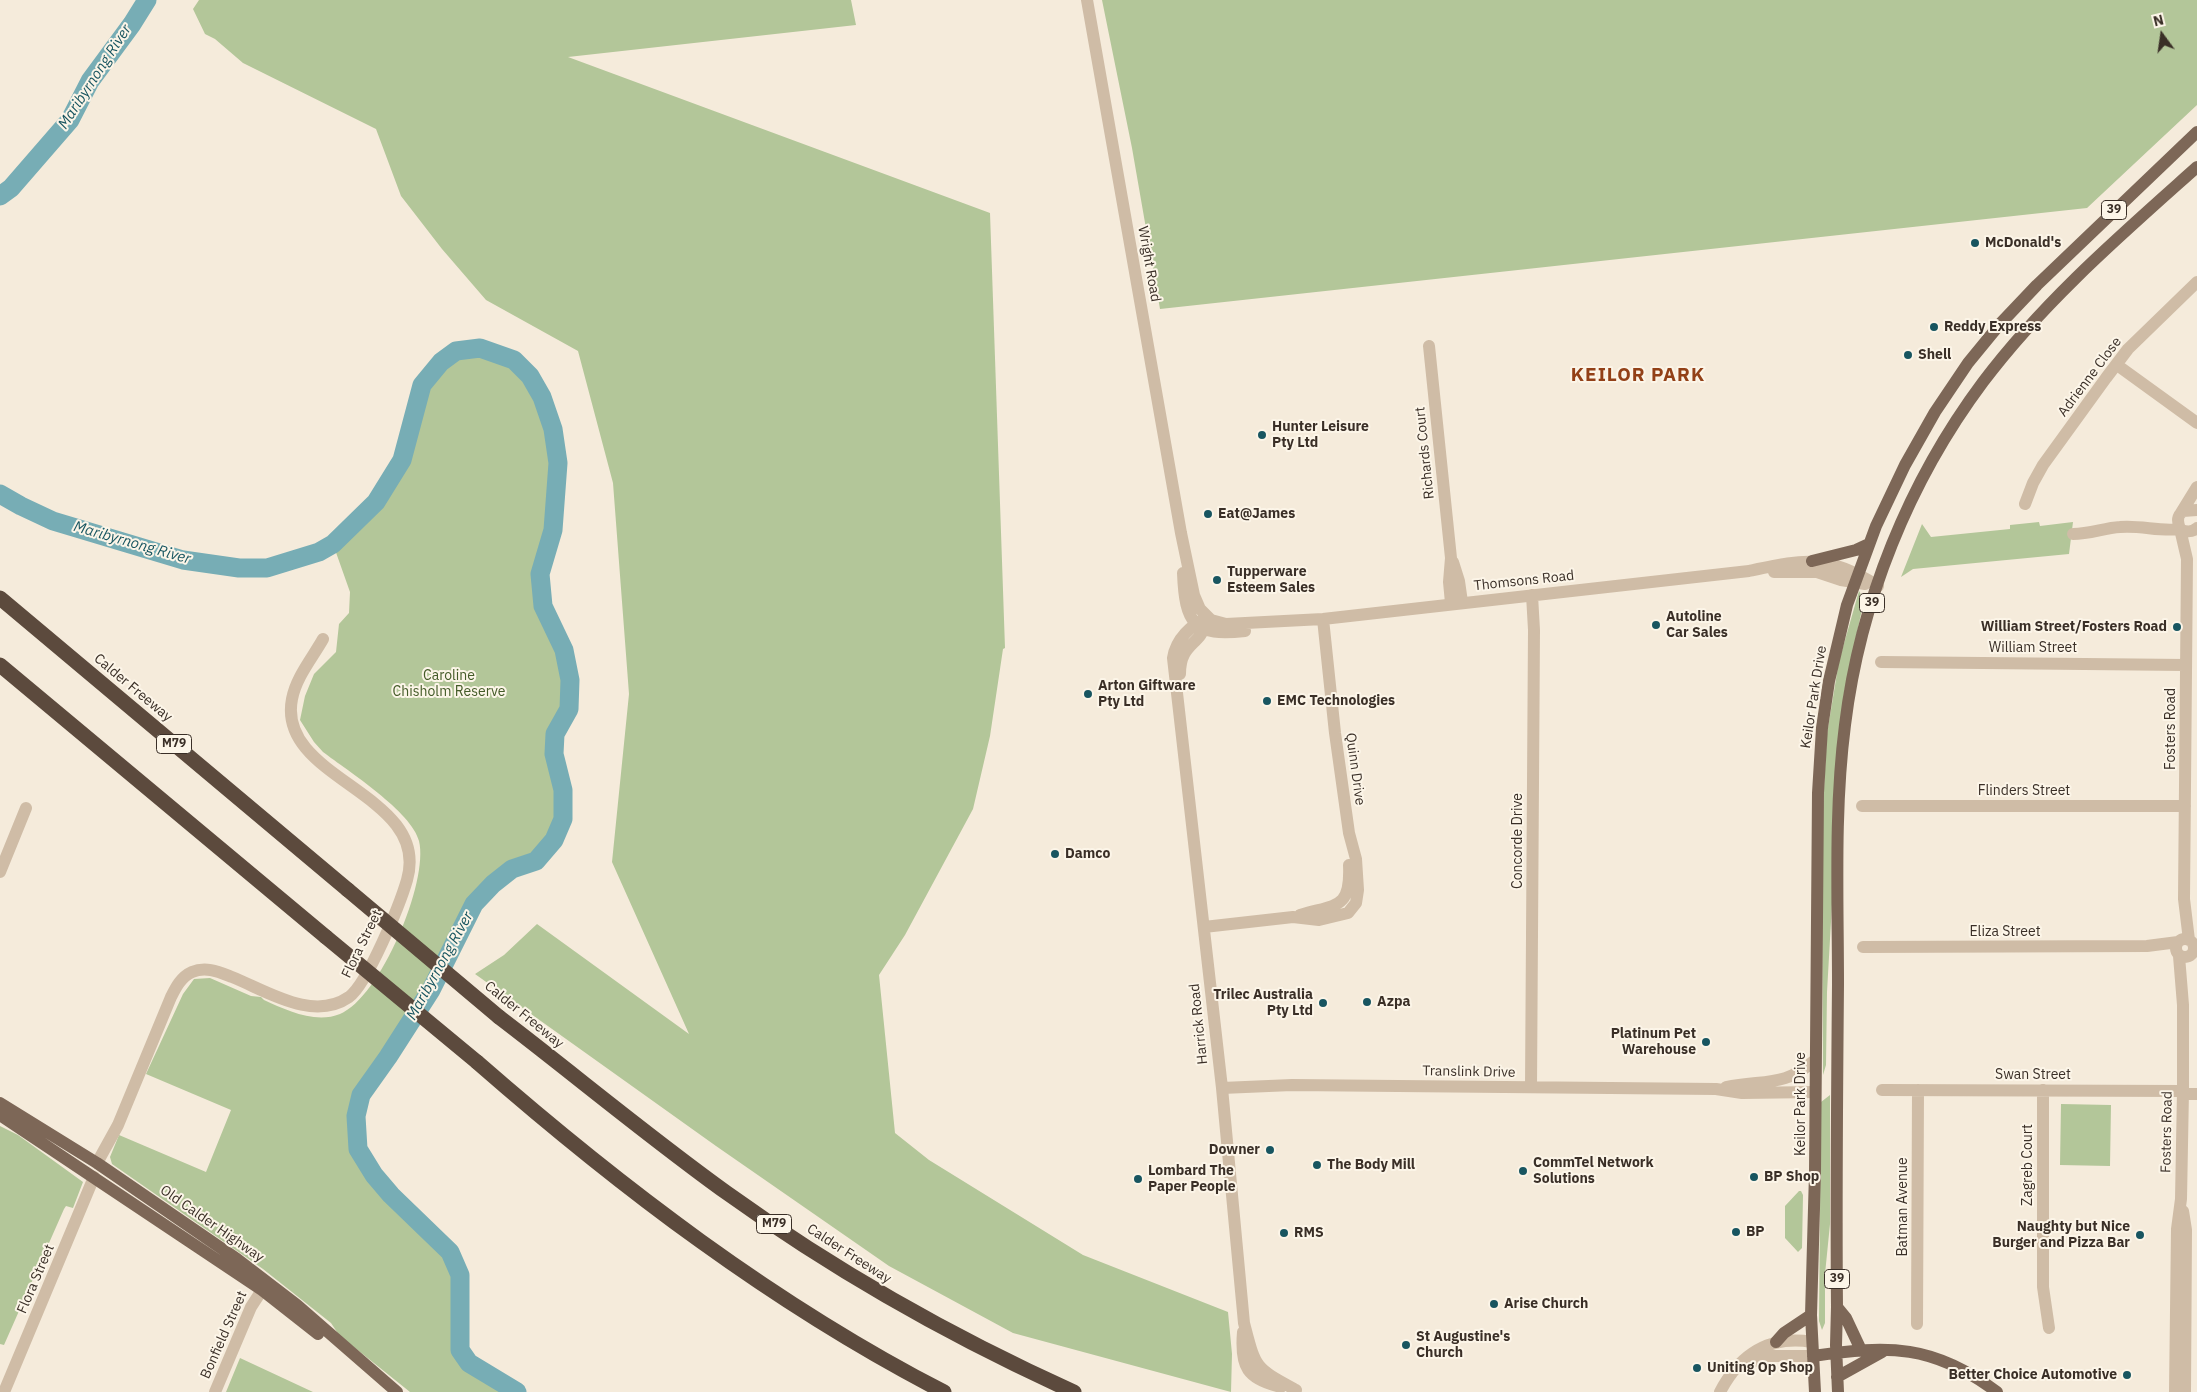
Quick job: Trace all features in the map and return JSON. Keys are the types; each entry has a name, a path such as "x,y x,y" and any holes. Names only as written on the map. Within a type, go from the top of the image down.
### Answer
{"highway":[{"name":"Calder Freeway","path":"0,598 499,1016 727,1193 850,1276 964,1340 1074,1392"},
{"path":"0,665 536,1113 655,1207 778,1293 844,1336 944,1392"}],"main road":[{"name":"Keilor Park Drive","path":"1815,1392 1811,1315 1816,1173 1817,821 1819,769 1829,681 1842,624 1856,578 1891,492 1925,428 1952,385 1982,345 2037,285 2197,132"},
{"name":"39","path":"1838,1392 1837,1377 1840,1350 1837,1307 1837,1092 1841,764 1854,671 1878,586 1898,531 1921,481 1962,412 2001,359 2032,321 2063,290 2197,167"},
{"path":"1982,345 2001,359"},
{"path":"1812,561 1856,550 1869,544"},
{"path":"1815,1092 1837,1092"},
{"name":"Old Calder Highway","path":"0,1103 97,1162 264,1286 329,1342 395,1390"},
{"name":"Old Calder Highway","path":"0,1115 264,1286"},
{"path":"94,1177 97,1162"},
{"path":"1837,1307 1846,1318 1861,1350"},
{"path":"1776,1342 1811,1315"},
{"path":"1812,1342 1840,1350"},
{"path":"1813,1356 1840,1350 1886,1350 1922,1353 1942,1359 1964,1370 1997,1392"},
{"path":"1837,1377 1886,1350"}],"street":[{"name":"Wright Road","path":"1087,0 1181,534 1194,595 1200,609 1208,617"},
{"name":"Adrienne Close","path":"2025,504 2033,483 2043,465 2128,349 2197,282"},
{"name":"Richards Court","path":"1429,346 1451,558 1449,582 1457,603"},
{"path":"2117,365 2197,423"},
{"path":"2180,514 2197,487"},
{"path":"2152,529 2168,523 2187,510 2197,510"},
{"name":"Fosters Road","path":"2180,514 2178,522 2187,559 2190,667 2189,807 2184,899 2187,948 2183,1005 2181,1199 2176,1229 2189,1268 2185,1392"},
{"path":"2073,534 2088,534 2121,527 2161,530 2180,529 2188,532 2196,529"},
{"name":"Fosters Road","path":"2187,559 2196,529"},
{"name":"Wright Road","path":"1181,534 1185,594 1191,616 1199,627"},
{"name":"Thomsons Road","path":"1208,617 1218,623 1226,624 1323,619 1749,571 1801,561 1842,566 1856,578"},
{"name":"Thomsons Road","path":"1749,571 1806,571 1856,578 1878,586"},
{"name":"Concorde Drive","path":"1531,1088 1534,640 1532,595"},
{"name":"Harrick Road","path":"1208,617 1199,627 1178,642 1173,658 1222,1088 1244,1322 1258,1366 1266,1373 1300,1391"},
{"name":"Quinn Drive","path":"1204,926 1293,918 1334,907 1346,896 1349,884 1349,833 1323,619"},
{"name":"Thomsons Road","path":"1199,627 1216,634 1227,634 1301,621"},
{"name":"Flora Street","path":"97,1162 118,1125 170,997 180,980 186,975 198,970 216,971 296,1003 314,1007 337,1003 350,996 361,986 370,968 408,878 409,855 406,840 396,823 307,749 295,730 291,715 292,698 298,682 323,639"},
{"name":"William Street","path":"1881,662 2190,667"},
{"name":"Flinders Street","path":"1862,806 2189,807"},
{"path":"0,872 26,808"},
{"name":"Eliza Street","path":"1863,947 2146,946 2187,948"},
{"name":"Translink Drive","path":"1716,1089 1741,1084 1783,1080 1800,1072 1815,1060"},
{"name":"Translink Drive","path":"1222,1088 1265,1085 1716,1089 1742,1093 1815,1092"},
{"name":"Swan Street","path":"1882,1090 2043,1090 2183,1092 2197,1094"},
{"name":"Batman Avenue","path":"1918,1090 1918,1324"},
{"name":"Zagreb Court","path":"2043,1090 2043,1287 2049,1328"},
{"name":"Flora Street","path":"4,1392 94,1177"},
{"name":"Fosters Road","path":"2175,1392 2189,1268"},
{"name":"Bonfield Street","path":"215,1392 250,1307 264,1286"},
{"path":"1720,1392 1737,1369 1754,1351 1776,1342 1794,1340 1812,1342"},
{"path":"1737,1369 1754,1360 1770,1356 1813,1356"}],"green space":[{"path":"199,0 851,0 856,25 568,57 990,213 1005,648 1003,649 990,736 973,809 905,935 879,975 895,1133 929,1160 1083,1255 1228,1312 1232,1354 1231,1392 1013,1333 889,1266 716,1146 475,974 504,955 537,924 689,1034 612,862 629,694 613,483 578,351 486,300 442,249 401,196 376,129 243,63 215,39 205,34 193,9"},
{"path":"1102,0 2197,0 2197,105 2087,208 1160,309 1132,148"},
{"name":"Caroline Chisholm Reserve","path":"480,348 514,360 530,376 542,397 553,429 558,463 553,530 540,574 543,606 564,650 570,680 569,709 555,734 554,754 563,790 563,819 554,840 536,861 512,869 493,884 474,904 431,990 362,1095 356,1116 358,1149 374,1175 391,1195 450,1252 460,1275 460,1350 469,1363 517,1392 410,1392 339,1335 331,1323 263,1269 112,1164 110,1157 119,1135 206,1172 231,1110 146,1074 183,994 194,979 210,978 251,996 261,997 291,1011 311,1017 330,1017 340,1014 355,1004 371,986 398,937 409,910 416,883 420,860 419,841 405,818 378,793 323,752 300,720 305,696 314,674 336,652 339,624 349,613 350,592 333,544 376,502 402,460 422,385 441,362 456,351"},
{"path":"2039,522 2040,526 2073,522 2069,554 1913,569 1901,577 1922,524 1931,537 2010,529 2010,525"},
{"path":"1859,591 1862,596 1861,614 1844,693 1827,992 1826,1065 1823,1075 1822,824 1827,734 1839,661"},
{"path":"1830,1095 1830,1224 1825,1274 1825,1323 1822,1330 1819,1321 1821,1102"},
{"path":"2061,1104 2111,1105 2110,1166 2060,1165"},
{"path":"0,1126 18,1135 83,1182 73,1208 66,1206 64,1209 4,1345 0,1344"},
{"path":"1799,1191 1803,1195 1802,1248 1798,1252 1785,1238 1785,1206"},
{"path":"240,1358 313,1392 226,1392"}],"waterway":[{"name":"Maribyrnong River","path":"0,196 11,188 70,120 90,81 132,24 147,0"},
{"name":"Maribyrnong River","path":"0,494 53,521 183,560 239,568 267,568 319,552 333,544 376,502 402,460 422,385 441,362 456,351 480,348 514,360 530,376 542,397 553,429 558,463 553,530 540,574 543,606 564,650 570,680 569,709 555,734 554,754 563,790 563,819 554,840 536,861 512,869 493,884 474,904 431,990 361,1095 356,1116 358,1149 374,1175 391,1195 450,1252 460,1275 460,1350 469,1363 517,1392"}],"place":[{"name":"McDonald's","path":"1975,243"},
{"name":"Reddy Express","path":"1934,327"},
{"name":"Shell","path":"1908,355"},
{"name":"Hunter Leisure Pty Ltd","path":"1262,435"},
{"name":"Eat@James","path":"1208,514"},
{"name":"Tupperware Esteem Sales","path":"1217,580"},
{"name":"Autoline Car Sales","path":"1656,625"},
{"name":"William Street/Fosters Road","path":"2177,627"},
{"name":"Arton Giftware Pty Ltd","path":"1088,694"},
{"name":"EMC Technologies","path":"1267,701"},
{"name":"Damco","path":"1055,854"},
{"name":"Azpa","path":"1367,1002"},
{"name":"Trilec Australia Pty Ltd","path":"1323,1003"},
{"name":"Platinum Pet Warehouse","path":"1706,1042"},
{"name":"Downer","path":"1270,1150"},
{"name":"The Body Mill","path":"1317,1165"},
{"name":"CommTel Network Solutions","path":"1523,1171"},
{"name":"BP Shop","path":"1754,1177"},
{"name":"Lombard The Paper People","path":"1138,1179"},
{"name":"BP","path":"1736,1232"},
{"name":"RMS","path":"1284,1233"},
{"name":"Naughty but Nice Burger and Pizza Bar","path":"2140,1235"},
{"name":"Arise Church","path":"1494,1304"},
{"name":"St Augustine's Church","path":"1406,1345"},
{"name":"Uniting Op Shop","path":"1697,1368"},
{"name":"Better Choice Automotive","path":"2127,1375"}],"district":[{"name":"KEILOR PARK","path":"1638,376"}]}
